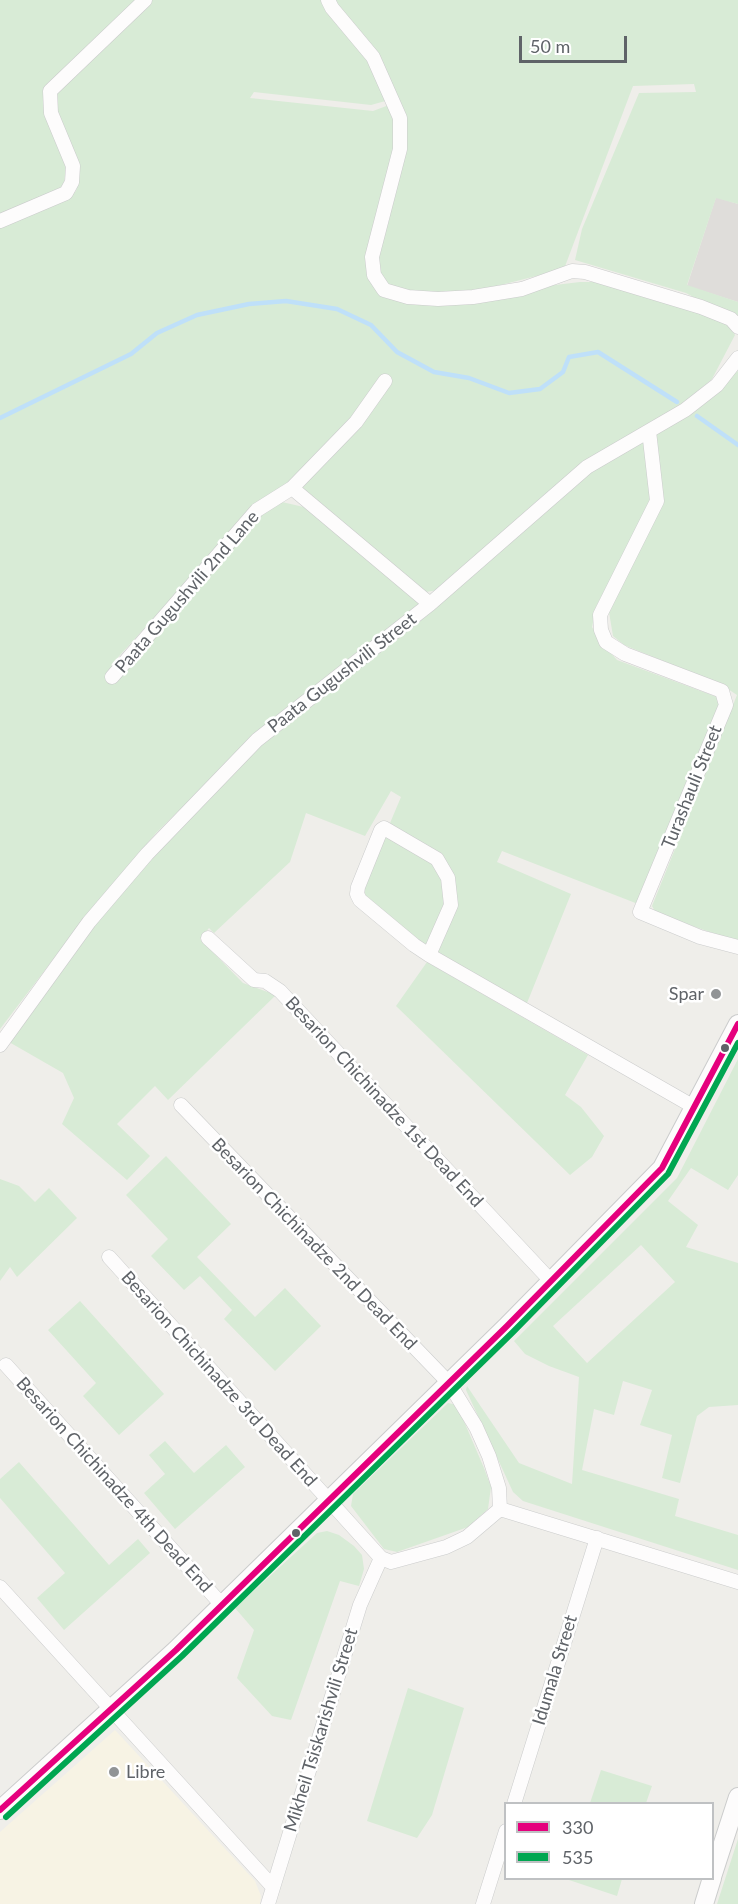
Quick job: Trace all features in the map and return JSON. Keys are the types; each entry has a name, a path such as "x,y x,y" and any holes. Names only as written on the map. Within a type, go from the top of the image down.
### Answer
{"street":[{"path":"0,221 66,193 72,182 73,166 51,113 50,91 145,0"},
{"path":"328,0 332,8 373,57 400,118 400,149 372,257 374,275 384,290 408,297 438,299 473,297 522,289 572,272 585,272 701,307 731,319 738,327"},
{"name":"Paata Gugushvili Street","path":"0,1045 89,921 147,854 257,740 430,604 587,467 685,410 717,385 738,358"},
{"name":"Paata Gugushvili 2nd Lane","path":"112,677 257,510 292,488 356,422 385,381"},
{"name":"Turashauli Street","path":"649,431 657,501 600,615 601,630 606,642 625,654 722,691 726,705 640,912 700,937 738,947"},
{"path":"292,488 430,604"},
{"path":"429,954 451,905 448,878 437,859 388,828 381,830 357,894 360,900 414,945 429,954 696,1108"},
{"name":"Besarion Chichinadze 1st Dead End","path":"208,938 254,980 265,981 280,991 551,1281"},
{"path":"1,1809 110,1710 329,1502 662,1168 696,1108 738,1024"},
{"name":"Besarion Chichinadze 2nd Dead End","path":"181,1105 449,1383 476,1427 489,1456 499,1488 500,1509"},
{"name":"Besarion Chichinadze 3rd Dead End","path":"109,1257 381,1558"},
{"name":"Besarion Chichinadze 4th Dead End","path":"6,1365 222,1605"},
{"path":"381,1558 391,1562 446,1547 467,1537 500,1509 738,1582"},
{"name":"Idumala Street","path":"514,1802 597,1538"},
{"name":"Mikheil Tsiskarishvili Street","path":"268,1904 354,1624 381,1558"},
{"path":"0,1587 273,1887"},
{"path":"714,1872 738,1797"},
{"path":"483,1904 504,1837"},
{"path":"704,1904 711,1880"}],"shaded area":[{"path":"716,197 738,204 738,302 687,286"},
{"path":"115,1730 255,1881 261,1896 260,1904 0,1904 0,1832"}],"green space":[{"path":"0,0 139,0 47,85 43,97 45,110 66,164 64,184 50,197 0,216"},
{"path":"151,0 324,0 370,60 389,100 371,105 254,92 250,98 373,111 389,105 395,128 396,152 369,274 413,302 580,282 610,282 727,323 735,335 712,379 681,407 609,450 438,590 426,592 418,589 303,491 302,485 352,420 289,485 255,507 111,665 119,671 254,520 282,502 308,508 417,598 419,606 252,739 156,833 90,911 0,1029 0,226 68,198 76,191 78,183 51,97"},
{"path":"333,0 738,0 738,204 716,198 687,285 738,302 738,322 686,293 575,260 582,229 639,93 696,92 694,84 633,86 564,269 477,291 427,295 406,292 389,284 380,275 377,254 405,120"},
{"path":"738,371 738,942 656,913 652,906 737,695 722,685 624,645 613,636 608,606 662,499 653,432"},
{"path":"647,437 652,499 597,605 592,627 601,642 617,660 717,697 721,706 638,904 502,851 497,862 571,894 527,1003 421,944 363,893 363,887 401,797 391,791 365,836 306,813 290,862 214,933 209,928 200,939 243,983 276,995 168,1100 155,1086 117,1124 150,1156 127,1180 62,1124 74,1098 63,1073 9,1042 88,931 160,845 258,744 408,628 589,473"},
{"path":"427,962 588,1055 565,1095 581,1107 604,1136 592,1157 570,1175 396,1006"},
{"path":"738,1059 738,1175 728,1190 691,1168 668,1201 698,1225 686,1247 738,1263 738,1405 709,1407 697,1416 680,1483 662,1478 672,1435 640,1425 652,1390 623,1381 614,1415 594,1409 582,1470 679,1499 675,1516 738,1535 738,1570 523,1501 513,1492 466,1390 467,1386 519,1463 572,1484 579,1377 525,1354 514,1341 677,1178","holes":["641,1245 675,1282 587,1363 553,1326"]},
{"path":"166,1156 231,1224 197,1257 255,1317 285,1288 321,1326 275,1371 224,1319 232,1310 200,1276 184,1290 151,1256 168,1239 126,1195"},
{"path":"0,1179 19,1186 35,1202 49,1188 77,1218 17,1277 10,1267 0,1281"},
{"path":"80,1301 164,1394 119,1435 83,1396 96,1383 48,1330"},
{"path":"448,1403 457,1405 484,1468 491,1487 488,1509 468,1527 397,1552 384,1549 351,1506 353,1494"},
{"path":"165,1441 194,1473 226,1445 245,1467 175,1529 144,1493 165,1474 149,1455"},
{"path":"19,1462 109,1565 138,1539 150,1553 64,1630 37,1598 65,1573 0,1498 0,1479"},
{"path":"327,1531 339,1535 362,1555 364,1569 359,1586 340,1581 291,1720 272,1716 237,1678 254,1630 235,1608 317,1533"},
{"path":"408,1688 464,1708 432,1815 417,1838 367,1821"},
{"path":"601,1770 652,1786 646,1802 590,1802"},
{"path":"738,1839 738,1904 717,1904"},
{"path":"569,1880 621,1880 617,1896"}],"waterway":[{"path":"0,418 131,354 157,333 197,315 249,304 286,301 337,309 371,325 397,352 434,372 469,378 509,393 540,389 563,372 569,357 598,352 677,402"},
{"path":"697,416 738,445"}],"transit line":[{"name":"330","path":"0,1810 176,1650 507,1326 662,1168 738,1024"},
{"name":"535","path":"6,1817 182,1656 513,1332 668,1174 738,1043"}],"place":[{"name":"Spar","path":"716,994"},
{"name":"Libre","path":"114,1772"}]}
